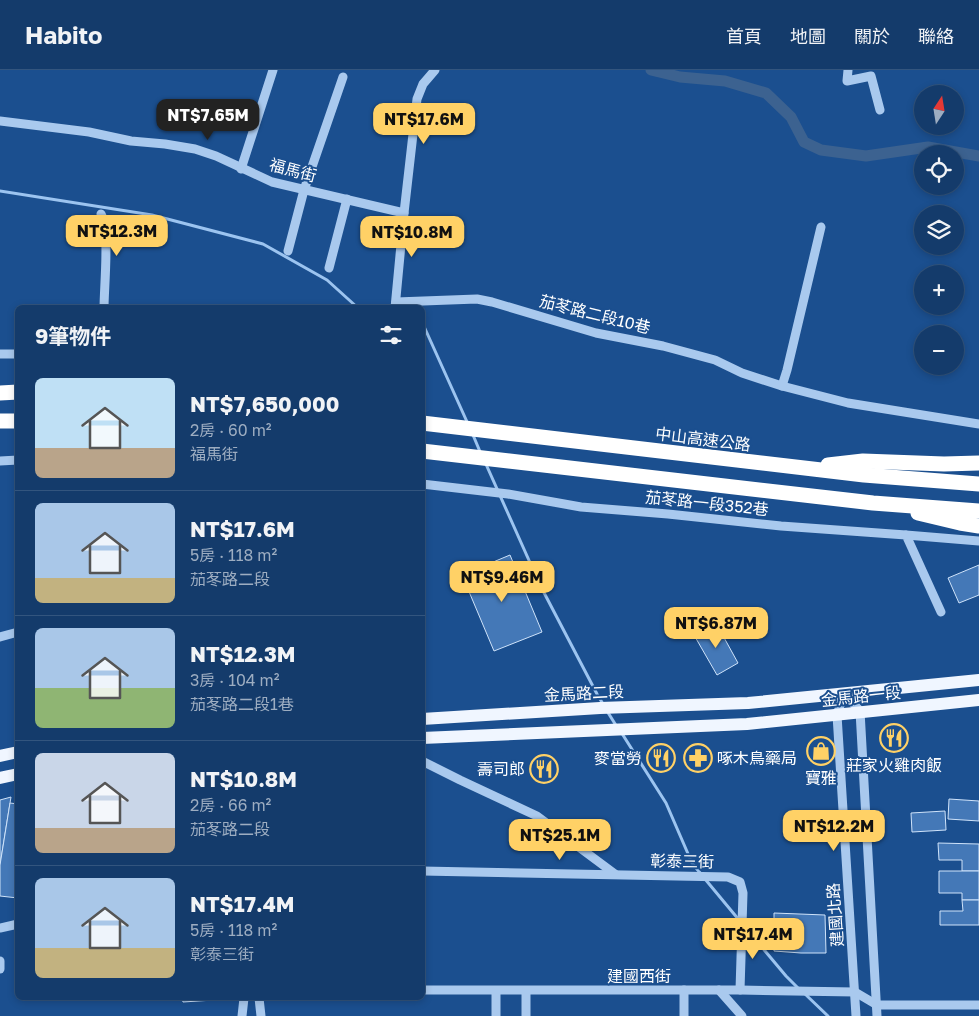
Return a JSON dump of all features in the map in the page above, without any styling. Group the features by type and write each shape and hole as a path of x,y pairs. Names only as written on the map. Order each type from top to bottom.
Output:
{"highway":[{"path":"0,393 15,392"},
{"path":"0,421 15,420"},
{"name":"中山高速公路","path":"425,423 864,475 979,484"},
{"path":"425,451 833,499 979,511"},
{"path":"804,468 863,461 979,464"},
{"path":"873,503 979,526"}],"main road":[{"name":"金馬路一段","path":"748,703 979,680"},
{"name":"金馬路一段","path":"425,738 747,724 979,700"},
{"name":"金馬路二段","path":"425,719 605,708 748,703"},
{"path":"0,756 15,753"},
{"path":"0,778 15,775"}],"street":[{"path":"241,169 273,70"},
{"path":"396,305 417,99 423,84 435,70"},
{"path":"848,70 847,81 871,76 880,110"},
{"path":"288,251 304,190 344,76"},
{"name":"福馬街","path":"0,121 89,132 131,141 195,149 216,156 272,182 404,213"},
{"path":"329,268 347,199"},
{"path":"101,214 104,218 106,241 104,305"},
{"path":"782,386 821,227"},
{"name":"茄苳路二段10巷","path":"396,305 477,299 492,302 596,333 663,346 715,360 742,374 848,403 979,424"},
{"path":"0,354 15,354"},
{"path":"0,461 15,460"},
{"name":"茄苳路一段352巷","path":"425,484 508,494 581,507 781,526 979,541"},
{"path":"906,535 941,612"},
{"path":"0,637 15,633"},
{"path":"844,693 860,712 877,1016"},
{"name":"建國北路","path":"844,693 838,715 856,1016"},
{"path":"425,762 536,816 615,874"},
{"name":"彰泰三街","path":"425,872 728,877 740,882 744,893 740,990"},
{"path":"0,928 15,925"},
{"path":"0,961 0,968"},
{"name":"建國西街","path":"425,990 855,992"},
{"path":"684,990 684,1016"},
{"path":"719,990 742,1016"},
{"path":"496,991 496,1016"},
{"path":"526,991 526,1016"},
{"path":"855,992 877,1005 979,1005"},
{"path":"242,1016 244,1000"},
{"path":"259,1000 261,1016"}],"building":[{"path":"510,555 542,632 494,651 462,575"},
{"path":"979,565 979,595 959,603 948,578"},
{"path":"716,623 738,663 717,675 694,635"},
{"path":"11,797 10,803 0,865 0,800"},
{"path":"949,799 979,801 979,821 948,819"},
{"path":"10,803 15,804 15,898 0,896 0,865"},
{"path":"945,811 946,830 912,832 911,813"},
{"path":"938,843 979,844 979,871 962,871 962,860 939,860"},
{"path":"939,871 979,871 979,900 962,900 962,893 939,893"},
{"path":"962,900 979,900 979,925 940,925 940,911 963,911"},
{"path":"774,913 825,915 826,953 774,951"},
{"path":"182,1000 214,1000 183,1002"}],"waterway":[{"path":"651,70 680,77 725,81 766,93 791,117 804,142 821,150 866,156 928,147 979,156"},
{"path":"0,191 152,215 263,244 327,280 355,305"},
{"path":"425,329 468,424"},
{"path":"473,435 481,454"},
{"path":"485,462 540,585 603,704"},
{"path":"607,711 617,727"},
{"path":"621,732 666,803 692,863 701,874"},
{"path":"705,879 739,920"},
{"path":"745,927 798,988"},
{"path":"805,994 828,1016"}],"place":[{"name":"莊家火雞肉飯","path":"894,738"},
{"name":"寶雅","path":"821,751"},
{"name":"麥當勞","path":"661,758"},
{"name":"啄木鳥藥局","path":"698,758"},
{"name":"壽司郎","path":"544,769"}]}
